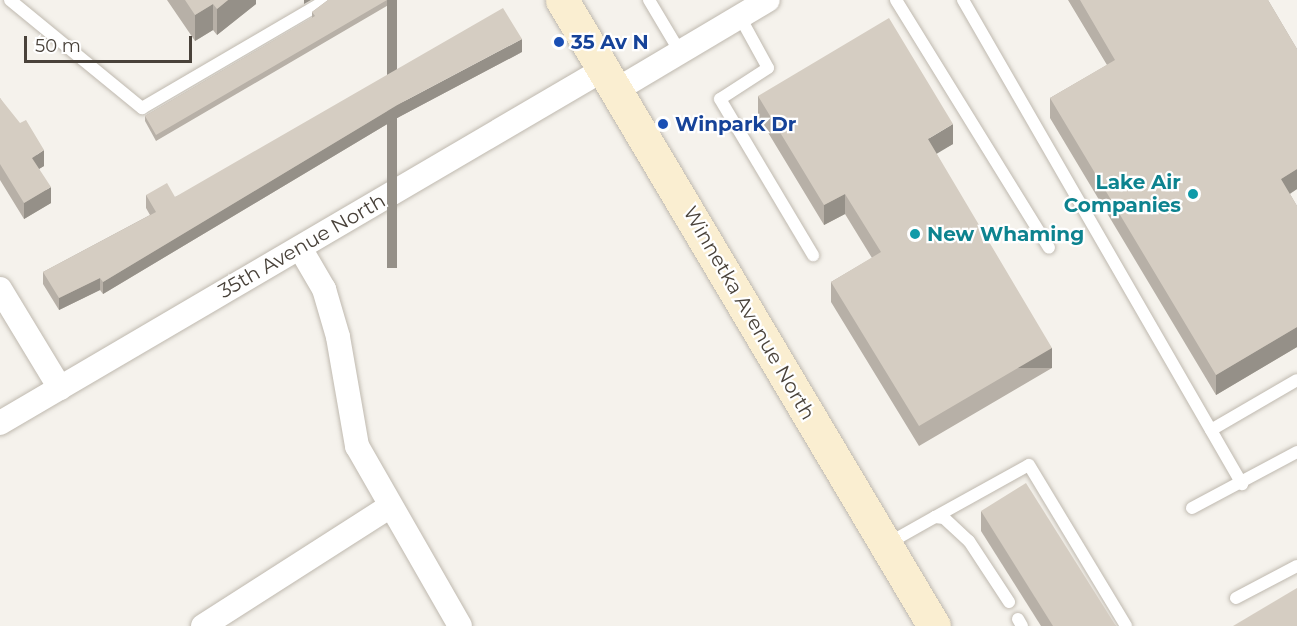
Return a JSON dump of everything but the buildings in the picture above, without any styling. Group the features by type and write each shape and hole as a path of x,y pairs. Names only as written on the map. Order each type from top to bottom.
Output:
{"main road":[{"name":"Winnetka Avenue North","path":"562,0 934,626"}],"street":[{"name":"35th Avenue North","path":"0,423 300,248 611,79 680,52 768,0"},
{"path":"300,248 324,289 338,337 357,446 389,507 460,626"},
{"path":"0,289 60,388"},
{"path":"203,626 389,507"}],"lane":[{"path":"10,0 142,108 327,0"},
{"path":"649,0 680,52"},
{"path":"896,0 1049,248"},
{"path":"963,0 1242,483"},
{"path":"740,17 768,68 720,99 813,255"},
{"path":"1211,430 1297,381"},
{"path":"1192,508 1297,452"},
{"path":"886,544 1029,465 1126,626"},
{"path":"935,517 954,524 1009,602"},
{"path":"1236,598 1297,566"}],"place":[{"name":"35 Av N","path":"559,42"},
{"name":"Winpark Dr","path":"663,124"},
{"name":"Lake Air Companies","path":"1193,194"},
{"name":"New Whaming","path":"915,234"}]}
